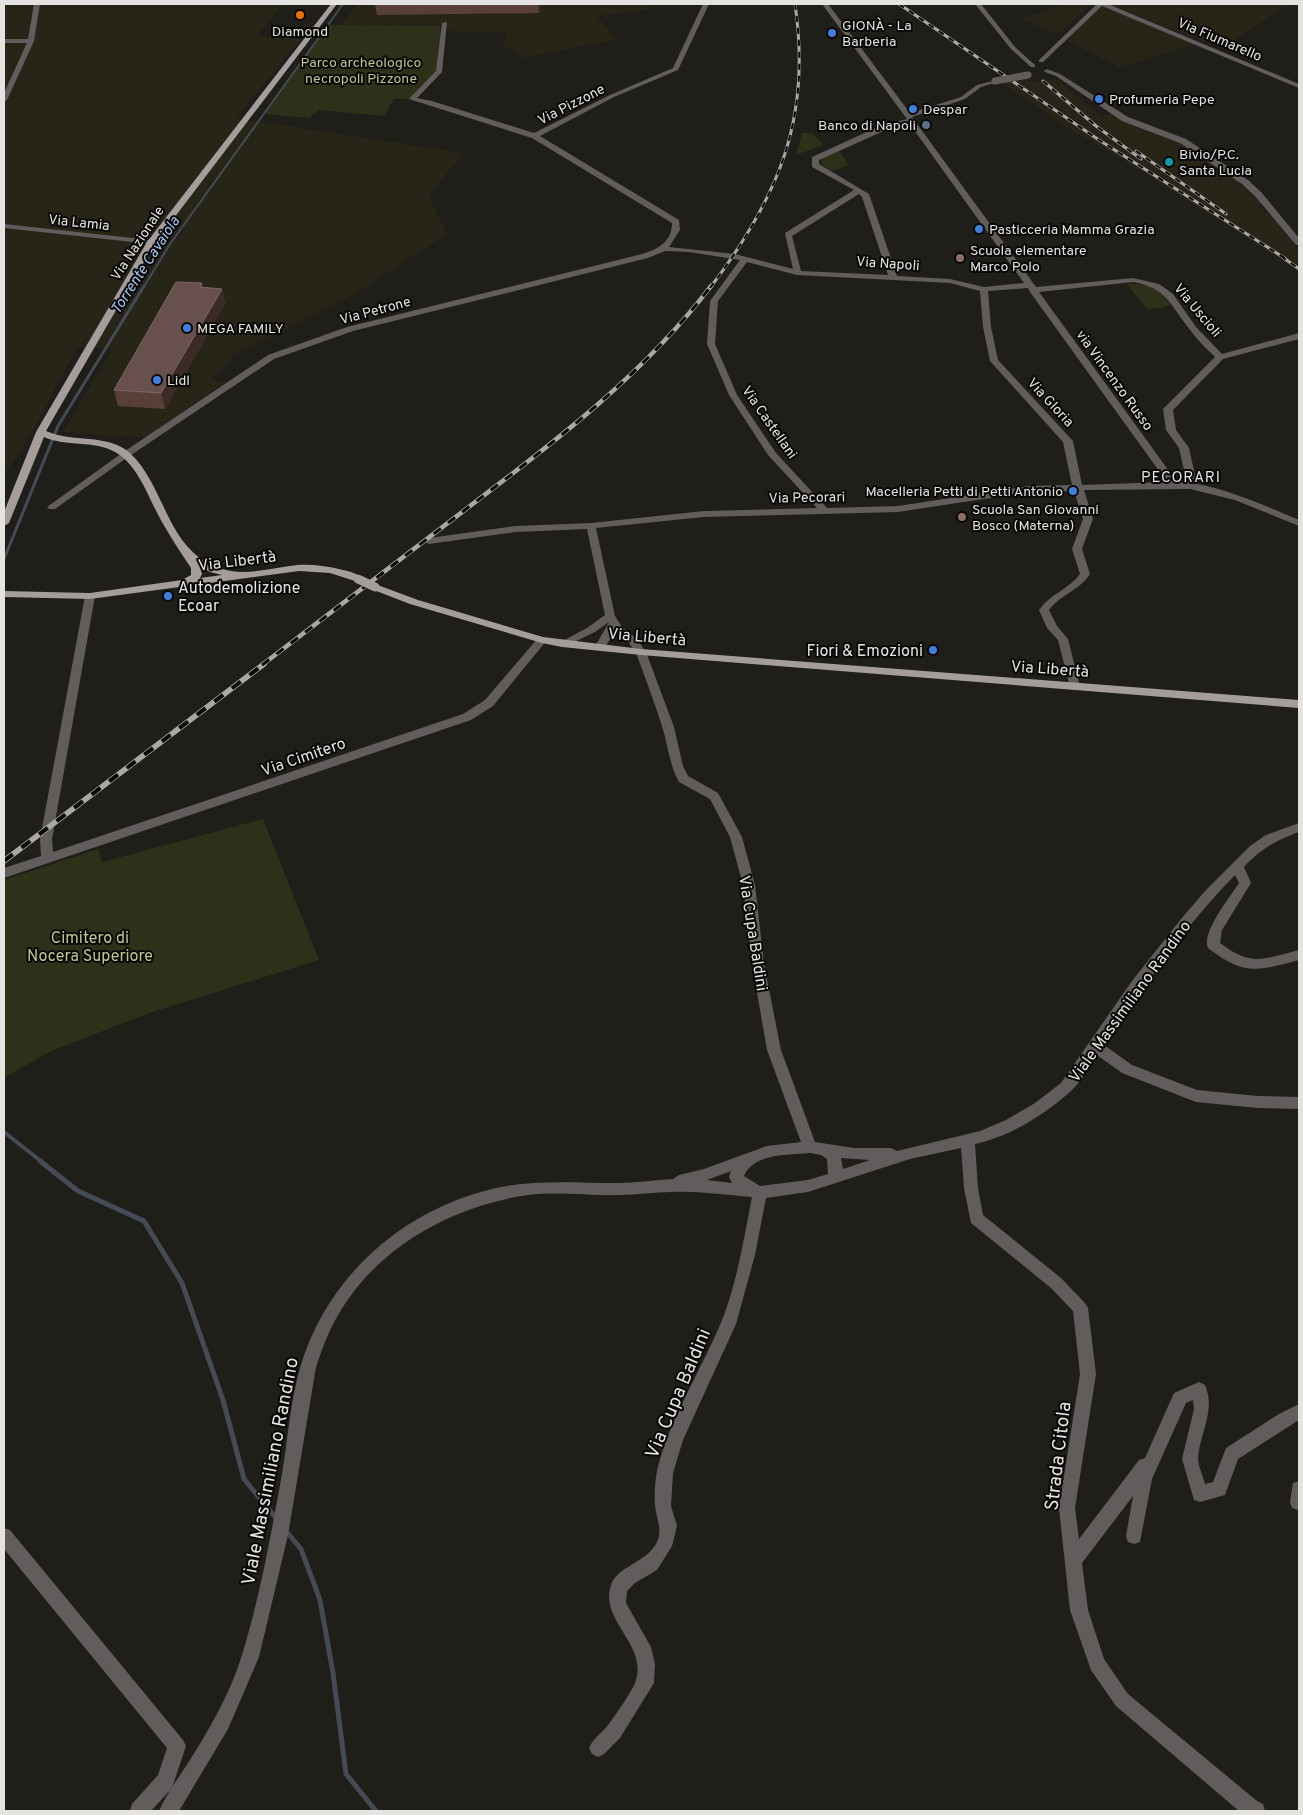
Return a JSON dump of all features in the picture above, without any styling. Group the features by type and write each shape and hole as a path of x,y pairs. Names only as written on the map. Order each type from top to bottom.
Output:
{"main road":[{"name":"Via Nazionale","path":"4,524 7,508 41,432 152,242 334,4"},
{"path":"41,432 49,436 100,444 123,453 133,463 198,572 196,577 186,583"},
{"path":"32,452 47,446 76,441"},
{"path":"186,554 214,570 241,576"},
{"name":"Via Libertà","path":"4,594 90,596 299,568 324,568 345,572 414,602 542,640 562,644 641,652 1299,704"}],"street":[{"path":"4,100 31,41 37,4"},
{"name":"Via Pizzone","path":"535,136 612,96 676,69 706,4"},
{"path":"825,4 910,118 1031,287"},
{"path":"978,4 1002,35 1034,68 1045,71 1054,65"},
{"path":"1054,65 1055,46 1102,4"},
{"name":"Via Fiumarello","path":"1102,4 1299,86"},
{"path":"445,23 439,72 412,99 430,102 535,136"},
{"path":"4,42 31,41"},
{"path":"893,277 866,196 815,165 813,162 815,159 885,127 963,98 979,86 1034,68 1054,65 1113,112 1183,141 1231,172 1258,194 1299,243"},
{"name":"Via Pizzone","path":"535,136 676,222 676,230 664,249"},
{"path":"796,273 796,262 788,235 859,190"},
{"name":"Via Lamia","path":"4,226 152,242"},
{"name":"Via Petrone","path":"52,507 123,453 271,357 350,330 645,256 664,249 689,250 746,259"},
{"name":"Via Napoli","path":"746,259 796,273 950,281 984,289 1031,287"},
{"name":"Via Castellani","path":"746,259 714,301 711,344 732,395 768,448 825,511"},
{"name":"Via Uscioli","path":"1031,287 1133,280 1158,285 1169,294 1192,328 1220,356"},
{"name":"via Vincenzo Russo","path":"1031,287 1174,485"},
{"name":"Via Gloria","path":"984,289 987,327 994,361 1068,441 1088,519 1077,549 1085,574 1082,580 1049,601 1044,610 1052,628 1063,639 1064,652 1072,669 1075,687"},
{"name":"Via Uscioli","path":"1192,485 1184,448 1171,430 1168,409 1220,356 1240,353 1299,336"},
{"name":"Via Pecorari","path":"429,541 516,529 592,526 704,514 898,509 1029,489 1174,485 1192,485 1299,523"},
{"path":"592,526 609,620 606,639 598,648"},
{"path":"47,858 46,839 90,596"},
{"path":"562,644 609,620"},
{"path":"609,620 633,641 641,652"},
{"name":"Via Cimitero","path":"4,873 467,717 489,703 542,640"},
{"name":"Via Cupa Baldini","path":"641,652 668,727 677,766 683,779 714,796 736,836 749,885 758,964 774,1050 818,1148"},
{"name":"Viale Massimiliano Randino","path":"910,1153 968,1140 1011,1124 1040,1107 1066,1087 1097,1047 1137,985 1166,946 1210,893 1237,866 1270,838 1299,827"},
{"path":"1237,866 1245,884 1216,929 1213,945 1230,959 1257,966 1299,956"},
{"path":"1097,1047 1127,1070 1196,1096 1258,1102 1299,1103"},
{"name":"Strada Citola","path":"968,1140 971,1188 976,1218 1056,1283 1080,1308 1088,1374 1067,1508 1079,1610 1096,1664 1122,1700 1256,1811"},
{"path":"659,1186 705,1175 768,1153 818,1148 854,1154 910,1153"},
{"path":"818,1148 834,1156 837,1167 834,1178"},
{"path":"659,1186 697,1186 757,1192 808,1186 910,1153"},
{"path":"750,1158 738,1168 736,1177 742,1184 757,1192"},
{"name":"Viale Massimiliano Randino","path":"168,1811 212,1743 247,1666 274,1568 308,1368 333,1307 350,1284 397,1239 428,1220 480,1199 528,1189 622,1189 659,1186"},
{"name":"Via Cupa Baldini","path":"598,1748 614,1732 645,1683 646,1664 642,1647 618,1605 617,1595 619,1586 629,1577 652,1564 664,1546 669,1526 663,1506 665,1473 676,1439 728,1324 748,1255 757,1192"},
{"path":"1134,1536 1144,1479 1180,1398 1199,1390 1202,1408 1190,1459 1200,1494 1219,1489 1232,1454 1285,1419 1299,1412"},
{"path":"1073,1562 1160,1446"},
{"path":"4,1536 177,1746 165,1781 139,1811"}],"shaded area":[{"path":"4,4 283,4 257,36 301,39 236,118 463,153 429,196 447,234 350,297 232,356 228,364 211,379 224,383 144,438 63,432 112,349 77,347 33,430 4,476"},
{"path":"357,4 648,4 649,10 597,16 617,39 524,58 502,45 508,32 456,33 440,26 341,25"},
{"path":"1063,4 1092,4 1058,34 1018,18 1043,12"},
{"path":"1110,4 1290,4 1224,47 1195,39"},
{"path":"1104,5 1195,44 1120,68 1066,40"},
{"name":"Bivio/P.C. Santa Lucia","path":"1025,78 1031,82 1058,80 1101,116 1112,114 1178,140 1259,194 1263,205 1259,206 1265,213 1269,213 1299,250 1299,271 1118,157 1069,129 1002,83"}],"green space":[{"name":"Parco archeologico necropoli Pizzone","path":"327,25 440,26 439,72 412,99 394,99 384,116 319,110 309,118 264,114"},
{"path":"802,133 812,133 823,145 796,155"},
{"path":"839,151 849,165 832,171 821,164 822,158"},
{"path":"1127,284 1151,287 1172,304 1162,308 1147,309"},
{"name":"Cimitero di Nocera Superiore","path":"263,819 319,960 149,1013 49,1052 4,1078 4,880 98,849 102,862"}],"building":[{"path":"176,282 202,283 200,287 222,289 161,393 114,390"}],"waterway":[{"name":"Torrente Cavaiola","path":"143,288 170,244 343,4"},
{"name":"Torrente Cavaiola","path":"4,559 58,426 144,286"},
{"path":"4,1132 42,1162"},
{"path":"40,1161 78,1191 144,1221 182,1283 223,1400 244,1479 276,1518"},
{"path":"285,1530 301,1549 320,1600 333,1673 346,1774 376,1811"}],"railway":[{"path":"710,288 734,255 754,222 771,189 784,155 794,121 798,84 799,46 795,4"},
{"path":"899,4 1099,140 1286,259"},
{"path":"1043,81 1096,126 1141,159"},
{"path":"1136,151 1226,214"},
{"path":"1281,256 1299,269"},
{"path":"262,665 567,431 658,348 711,286"},
{"path":"4,861 264,664"}],"place":[{"name":"Diamond","path":"300,15"},
{"name":"GIONÀ - La Barberia","path":"832,33"},
{"name":"Profumeria Pepe","path":"1099,99"},
{"name":"Despar","path":"913,109"},
{"name":"Banco di Napoli","path":"926,125"},
{"name":"Bivio/P.C. Santa Lucia","path":"1169,162"},
{"name":"Pasticceria Mamma Grazia","path":"979,229"},
{"name":"Scuola elementare Marco Polo","path":"960,258"},
{"name":"MEGA FAMILY","path":"187,328"},
{"name":"Lidl","path":"157,380"},
{"name":"Macelleria Petti di Petti Antonio","path":"1073,491"},
{"name":"Scuola San Giovanni Bosco (Materna)","path":"962,517"},
{"name":"Autodemolizione Ecoar","path":"168,596"},
{"name":"Fiori & Emozioni","path":"933,650"}],"district":[{"name":"PECORARI","path":"1181,477"}]}
